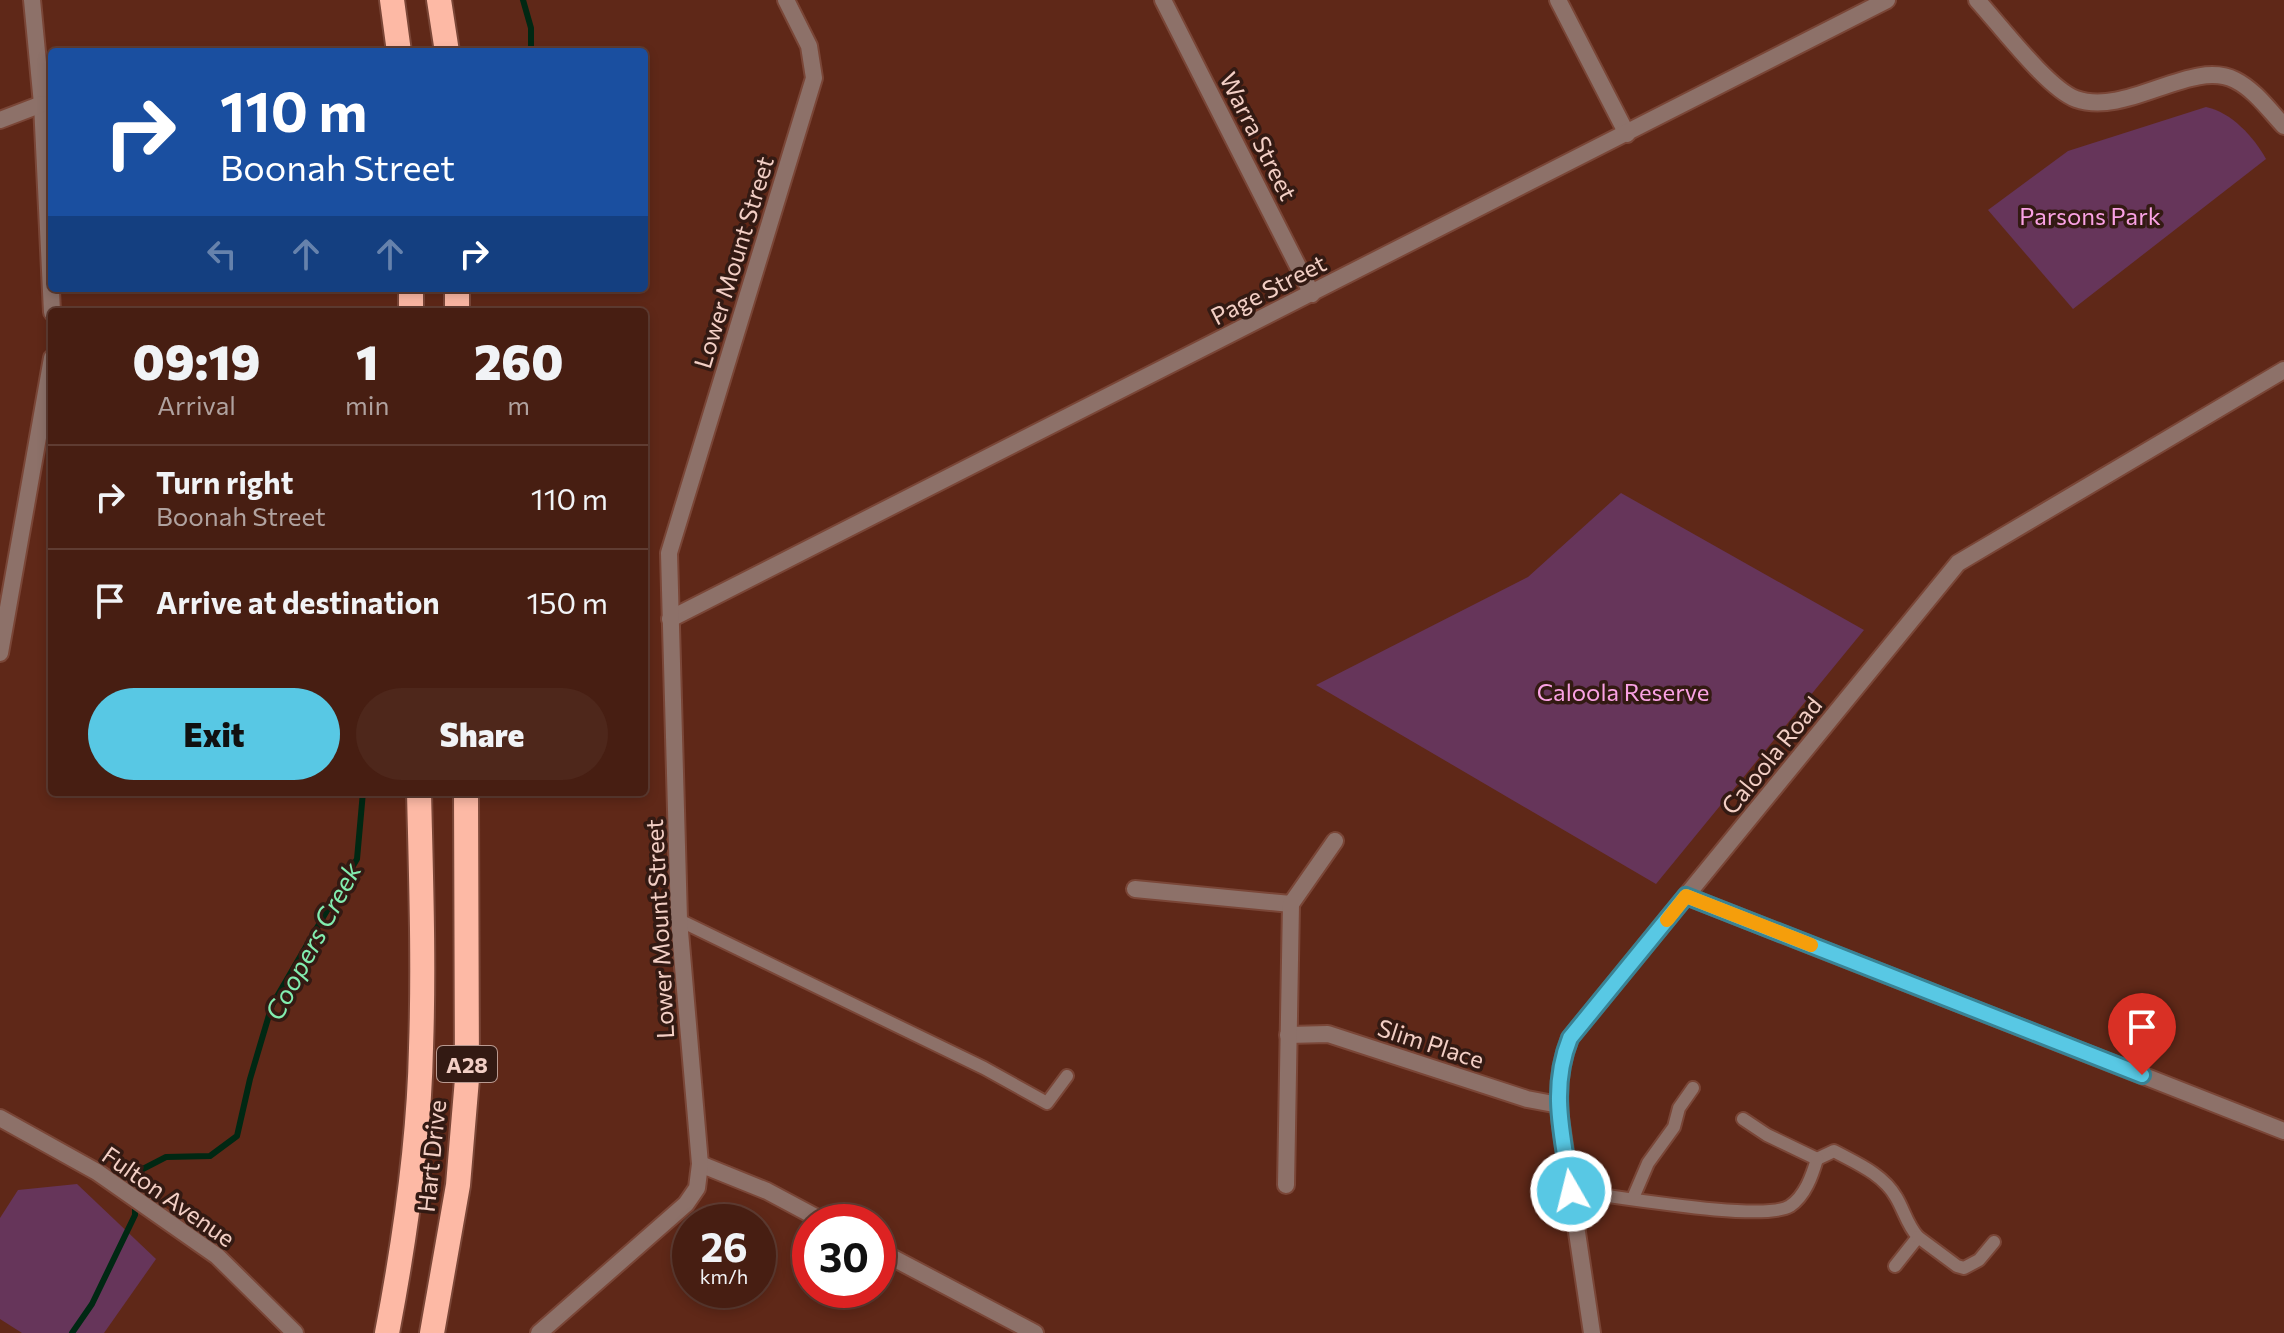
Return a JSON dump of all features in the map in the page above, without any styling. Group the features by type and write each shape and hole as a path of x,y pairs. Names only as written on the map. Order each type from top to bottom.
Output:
{"highway":[{"path":"392,0 398,48"},
{"path":"439,0 446,48"},
{"name":"Hart Drive","path":"387,1333 398,1277 416,1141 422,955 419,796"},
{"name":"Hart Drive","path":"432,1333 458,1185 467,1079 466,796"}],"street":[{"path":"32,0 42,104 48,229"},
{"name":"Lower Mount Street","path":"539,1333 686,1204 697,1188 700,1164 679,920 669,553 814,78 809,46 786,0"},
{"name":"Warra Street","path":"1163,0 1312,294"},
{"path":"1558,0 1627,134"},
{"name":"Page Street","path":"670,619 1887,0"},
{"path":"1977,0 2047,78 2073,98 2092,103 2114,102 2200,76 2216,75 2233,79 2250,90 2284,126"},
{"path":"0,120 42,104"},
{"name":"Caloola Road","path":"1592,1333 1559,1105 1558,1082 1570,1038 1958,563 2284,370"},
{"path":"0,653 48,381"},
{"path":"1286,1185 1291,904 1335,841"},
{"path":"1135,889 1291,904"},
{"path":"1686,896 2284,1131"},
{"name":"Slim Place","path":"1288,1035 1328,1034 1527,1099 1559,1105"},
{"name":"Fulton Avenue","path":"0,1118 97,1172 217,1256 295,1333"},
{"path":"700,1164 792,1204"},
{"path":"896,1260 1035,1333"}],"lane":[{"path":"679,920 984,1068 1047,1103 1067,1076"},
{"path":"1633,1198 1648,1163 1674,1127 1679,1108 1693,1088"},
{"path":"1743,1119 1767,1135 1817,1159"},
{"path":"1571,1191 1742,1212 1787,1208 1801,1197 1817,1159 1834,1151 1870,1170 1895,1194 1918,1237 1957,1266 1964,1268 1979,1260 1994,1242"},
{"path":"1895,1266 1918,1237"}],"green space":[{"name":"Parsons Park","path":"2206,107 2224,114 2241,127 2266,159 2073,309 1988,210 2068,151"},
{"name":"Caloola Reserve","path":"1621,493 1864,630 1656,884 1316,685 1528,577"},
{"path":"77,1184 156,1259 104,1333 22,1333 0,1319 0,1218 18,1190"}],"waterway":[{"name":"Coopers Creek","path":"523,0 531,28 531,48"},
{"name":"Coopers Creek","path":"72,1333 92,1304 135,1215 135,1184 139,1171 166,1157 210,1156 237,1136 272,1005 357,859 363,796"}],"slow traffic":[{"path":"1667,920 1686,896 1811,945"}],"route":[{"path":"1571,1191 1558,1082 1570,1038 1686,896 2142,1075"}]}
